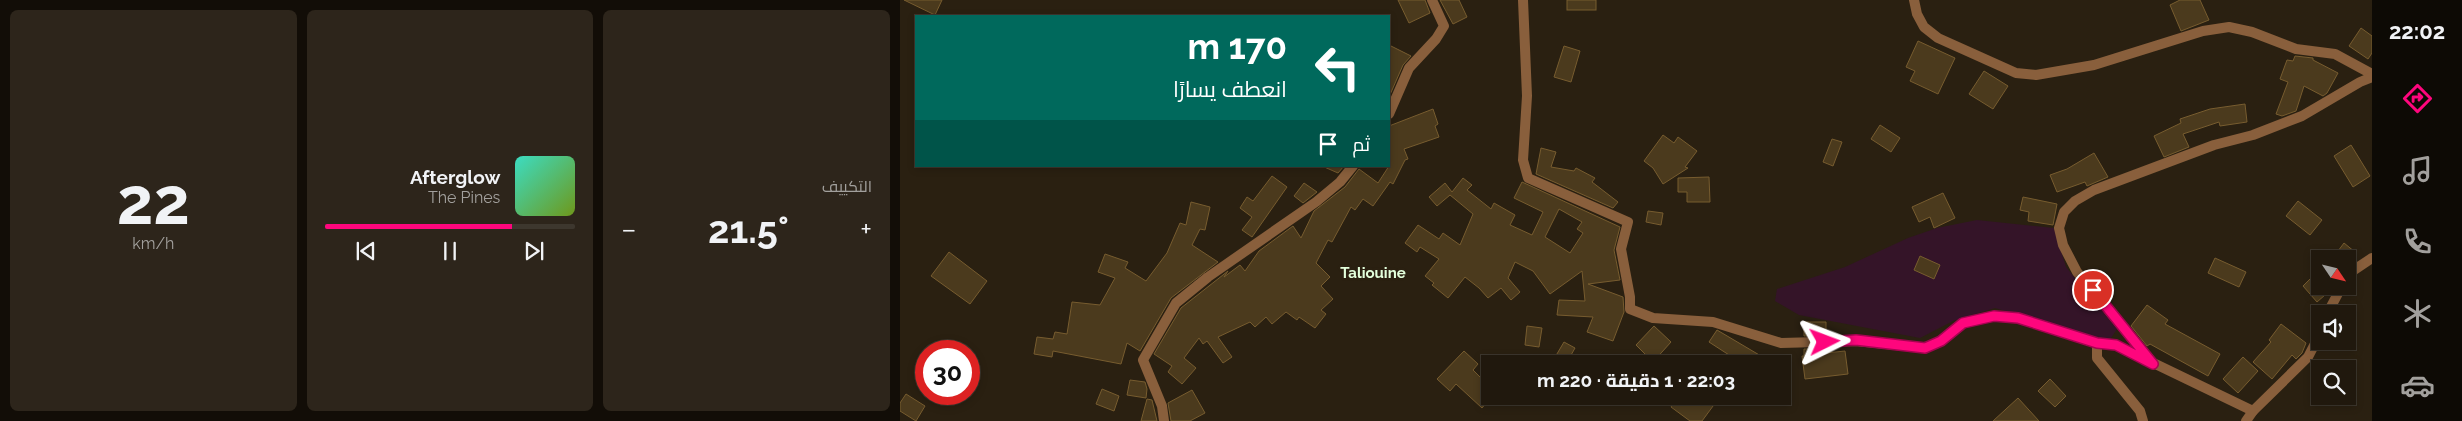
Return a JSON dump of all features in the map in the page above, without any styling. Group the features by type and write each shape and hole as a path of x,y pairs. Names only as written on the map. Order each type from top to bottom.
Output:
{"street":[{"path":"1390,112 1409,68 1436,39 1444,26 1432,0"},
{"path":"1523,0 1527,96 1523,160 1528,178 1628,222 1621,249 1630,297 1630,309 1653,318 1713,322 1781,343 1856,340 1925,348 1941,341 1963,323 1994,316 2018,318 2097,343 2116,345 2253,411"},
{"path":"1914,0 1917,14 1924,26 1938,38 2016,73 2036,75 2094,65 2203,31 2229,27 2252,32 2296,48 2335,54 2372,76"},
{"path":"2153,364 2077,272 2064,245 2059,228 2064,212 2075,202 2094,190 2214,145 2253,135 2302,116 2372,76"},
{"path":"1164,421 1162,406 1143,360 1176,303 1208,277 1316,202 1352,167"},
{"path":"2356,269 2372,258"},
{"path":"2097,343 2097,358 2140,411 2143,421"},
{"path":"2246,421 2253,411 2308,357 2312,350"}],"shaded area":[{"path":"1977,220 2054,228 2066,267 2117,329 2111,338 2099,338 1995,308 1953,321 1920,338 1799,315 1775,301 1777,289 1845,267 1908,238 1937,228"}],"building":[{"path":"904,0 942,0 935,15"},
{"path":"1398,0 1425,0 1430,13 1409,23"},
{"path":"1440,0 1459,0 1467,17 1453,24"},
{"path":"1567,0 1596,0 1596,10 1567,10"},
{"path":"2180,0 2200,0 2209,20 2181,31 2170,5"},
{"path":"2361,28 2372,36 2372,53 2368,59 2349,46"},
{"path":"1918,41 1955,58 1938,94 1910,81 1915,71 1906,67"},
{"path":"1390,46 1411,56 1403,65 1390,95"},
{"path":"1564,46 1580,51 1571,82 1554,77"},
{"path":"2295,56 2313,58 2313,60 2338,73 2327,93 2323,96 2304,86 2296,111 2282,116 2276,114 2288,82 2280,79 2287,60 2293,61"},
{"path":"1984,71 2008,86 1993,109 1969,94"},
{"path":"2245,104 2247,122 2220,126 2219,122 2183,134 2189,147 2164,157 2154,136 2181,123 2180,119 2210,109"},
{"path":"1433,109 1438,124 1435,126 1439,137 1404,149 1408,159 1405,160 1393,184 1390,182 1373,206 1363,199 1355,210 1351,207 1332,242 1328,240 1316,263 1330,277 1321,286 1333,299 1321,310 1326,314 1315,328 1299,317 1297,320 1286,312 1272,324 1266,317 1255,327 1250,322 1218,337 1232,357 1223,363 1207,341 1203,344 1199,338 1184,358 1196,368 1182,384 1168,372 1172,366 1154,354 1181,308 1228,271 1224,277 1240,265 1245,271 1259,251 1293,226 1301,238 1314,211 1345,187 1359,169 1378,183 1390,167 1390,126"},
{"path":"1880,125 1900,138 1891,152 1871,139"},
{"path":"1663,135 1674,143 1678,137 1697,151 1685,167 1688,168 1663,184 1653,168 1644,161"},
{"path":"1832,139 1842,142 1833,166 1823,162"},
{"path":"2351,145 2370,176 2353,187 2334,156"},
{"path":"1541,148 1556,152 1551,167 1574,171 1576,168 1595,178 1592,182 1618,202 1613,208 1536,174"},
{"path":"2094,153 2108,177 2087,186 2085,182 2057,192 2050,175 2067,169"},
{"path":"1324,167 1343,167 1338,173"},
{"path":"1272,176 1287,187 1252,237 1242,230 1252,217 1240,208 1247,197 1253,201"},
{"path":"1709,177 1710,202 1687,202 1687,192 1678,192 1678,178"},
{"path":"1463,178 1472,185 1467,190 1491,209 1494,203 1515,215 1510,225 1532,235 1543,212 1514,198 1522,182 1620,227 1614,250 1620,280 1588,284 1623,297 1624,312 1613,341 1587,332 1593,317 1557,315 1559,300 1585,301 1582,271 1550,294 1533,271 1515,262 1508,278 1520,292 1511,300 1501,288 1488,298 1465,277 1448,298 1432,285 1434,283 1425,276 1439,259 1420,247 1417,252 1405,243 1418,225 1439,239 1443,233 1460,245 1473,214 1450,195 1437,206 1429,197 1445,183 1452,192","holes":["1559,209 1582,222 1577,229 1583,233 1570,253 1545,237"]},
{"path":"1304,183 1317,192 1303,203 1294,196"},
{"path":"1943,193 1955,218 1934,228 1930,217 1919,222 1912,207"},
{"path":"2023,197 2057,204 2053,225 2028,221 2029,212 2020,210"},
{"path":"2298,201 2322,220 2310,235 2286,216"},
{"path":"1191,202 1210,207 1205,230 1200,229 1192,245 1218,262 1171,298 1140,351 1127,343 1121,364 1053,351 1052,357 1034,354 1037,337 1053,339 1055,332 1067,334 1072,302 1100,305 1115,278 1098,272 1105,254 1128,262 1125,268 1146,281 1167,253 1180,223 1186,225"},
{"path":"1648,211 1663,213 1661,225 1646,222"},
{"path":"2344,243 2353,250 2339,250"},
{"path":"949,252 987,281 970,304 931,276"},
{"path":"1920,256 1940,265 1934,279 1914,270"},
{"path":"2215,258 2246,272 2239,287 2208,273"},
{"path":"2310,279 2311,295 2325,295 2317,302 2303,286"},
{"path":"2147,305 2168,320 2165,324 2220,354 2208,376 2150,344 2147,346 2131,326"},
{"path":"1804,322 1826,322 1826,335 1804,336"},
{"path":"2281,324 2306,343 2302,353 2296,359 2292,355 2272,379 2253,362 2271,342 2269,340"},
{"path":"1527,326 1542,328 1539,347 1525,345"},
{"path":"1654,326 1671,342 1659,355 1646,355 1636,345"},
{"path":"1717,330 1759,355 1729,355 1709,342"},
{"path":"1564,342 1575,348 1571,355 1556,355"},
{"path":"1804,349 1826,349 1826,353 1845,351 1848,374 1805,379 1802,356 1804,356"},
{"path":"1464,351 1478,364 1473,370 1481,378 1481,405 1484,405 1482,408 1456,384 1450,391 1437,379"},
{"path":"2243,357 2258,371 2238,393 2223,379"},
{"path":"2050,379 2066,396 2055,407 2038,391"},
{"path":"1130,380 1145,382 1147,389 1146,398 1127,395"},
{"path":"1102,389 1119,396 1114,411 1096,404"},
{"path":"1192,390 1205,413 1190,421 1171,421 1168,403"},
{"path":"906,394 915,400 915,405 925,406 916,421 900,411 900,403"},
{"path":"2018,398 2039,421 1993,421"},
{"path":"1147,399 1152,400 1157,421 1141,421"},
{"path":"1672,405 1714,405 1702,421 1690,421 1671,407"}],"district":[{"name":"Taliouine","path":"1373,273"}],"route":[{"path":"1825,342 1856,340 1925,348 1941,341 1963,323 1994,316 2018,318 2097,343 2116,345 2153,364 2093,290"}]}
